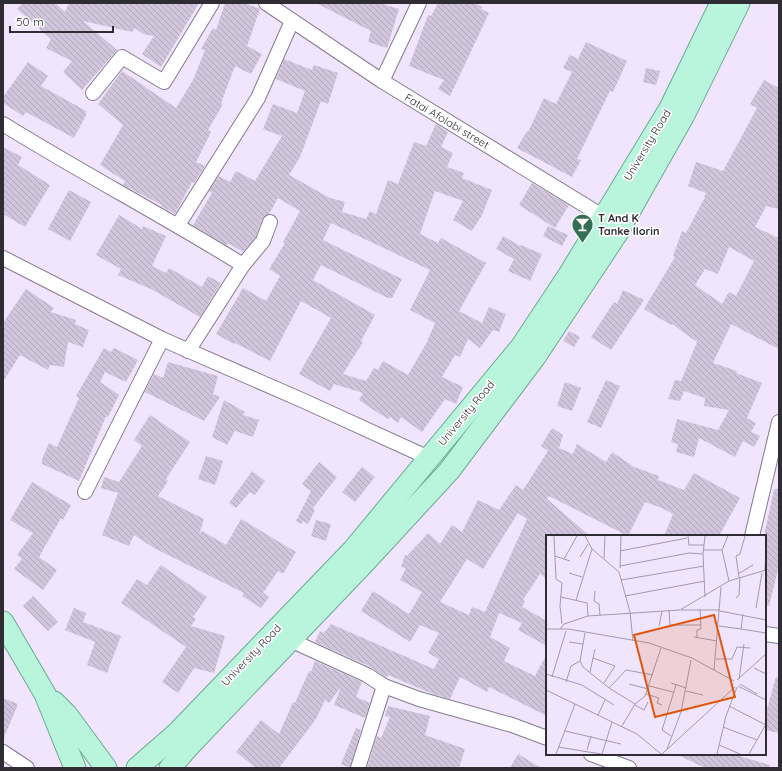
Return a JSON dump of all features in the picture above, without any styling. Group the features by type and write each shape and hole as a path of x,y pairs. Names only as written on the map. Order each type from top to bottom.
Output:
{"main road":[{"name":"University Road","path":"137,768 176,734 353,550 521,347 604,217 670,108 721,3"},
{"name":"University Road","path":"170,768 189,746 449,471 535,357 616,235 684,115 739,3"},
{"path":"3,622 45,694 75,768"},
{"path":"45,694 67,715 106,768"}],"street":[{"path":"92,93 122,57 164,82 212,3"},
{"name":"Fatai Afolabi street","path":"266,3 382,81 604,217"},
{"path":"382,81 419,3"},
{"path":"178,225 258,98 292,21"},
{"path":"3,124 62,161 178,225 243,265"},
{"path":"188,351 243,265 263,241 270,222"},
{"path":"3,258 162,339 429,458"},
{"path":"85,492 162,339"},
{"path":"752,535 779,422"},
{"path":"766,634 779,636"},
{"path":"290,640 368,675 384,686 419,699 546,737"},
{"path":"358,768 384,686"},
{"path":"3,752 27,768"},
{"path":"594,755 629,768"}],"building":[{"path":"23,3 55,3 65,12 69,3 199,3 161,67 142,54 154,36 143,34 135,28 132,32 83,21 117,50 82,90 63,72 72,61 46,48 51,39 17,9"},
{"path":"225,3 244,3 260,9 247,46 262,54 251,74 235,66 221,103 223,104 208,130 211,132 196,162 205,166 194,183 192,182 175,214 161,206 162,205 123,185 125,181 100,165 123,125 98,104 122,71 176,108 193,80 205,50 201,49 213,28 216,30"},
{"path":"316,3 379,3 399,9 387,48 368,42 371,31"},
{"path":"438,3 475,3 482,7 481,9 489,13 450,96 438,89 444,80 409,66 428,15 431,16"},
{"path":"586,42 627,61 613,92 610,91 577,159 581,160 572,177 517,148 527,131 528,132 544,98 556,104 572,72 563,68 570,55 578,59"},
{"path":"284,59 312,70 314,65 338,73 328,104 321,101 300,157 289,175 330,198 345,202 342,212 366,219 370,211 376,214 388,180 398,184 414,142 426,146 436,124 448,132 441,147 453,153 447,167 464,173 462,178 492,190 482,215 472,231 453,220 463,201 435,191 420,234 438,243 441,238 486,263 459,311 482,323 489,307 506,314 499,332 493,330 480,348 468,339 460,357 455,355 442,377 463,387 456,404 445,399 422,432 401,417 398,423 390,417 388,419 375,411 359,400 363,393 334,384 330,391 299,374 331,318 301,301 270,361 216,334 243,288 266,301 280,276 269,269 285,243 283,242 300,211 278,198 269,214 262,219 256,237 243,252 228,243 226,245 193,225 212,193 209,191 219,176 230,182 236,171 255,181 282,136 263,129 273,104 297,113 305,91 276,79","holes":["331,223 430,270 410,310 435,323 427,342 408,375 383,361 378,370 374,368 366,381 343,374 363,342 361,341 375,315 313,280 321,265 388,298 392,298 402,279 323,240"]},
{"path":"28,62 48,76 41,86 86,111 86,115 74,138 26,112 23,116 3,103 3,97"},
{"path":"646,68 660,71 656,85 643,82"},
{"path":"764,80 779,88 779,209 766,206 755,227 779,238 779,349 731,324 713,363 737,371 736,373 762,383 747,418 756,423 751,432 760,436 754,447 743,441 735,457 699,438 694,457 676,452 678,444 671,442 677,419 718,430 729,410 704,406 705,398 684,391 680,401 668,399 675,380 681,381 697,342 672,324 671,325 644,309 675,257 673,256 682,231 686,233 705,197 706,193 688,186 696,162 723,171 757,108 750,104","holes":["729,247 754,261 736,296 729,292 722,304 695,285 705,269 718,274"]},
{"path":"3,147 22,157 18,165 50,185 25,227 3,214"},
{"path":"532,183 569,205 555,228 519,205"},
{"path":"69,190 91,202 70,241 48,229"},
{"path":"119,215 142,229 143,226 166,236 152,266 166,273 169,268 202,287 208,276 221,283 200,317 151,289 118,275 121,269 96,255"},
{"path":"548,226 568,235 562,246 543,236"},
{"path":"503,236 520,246 521,245 542,254 530,281 508,271 514,259 496,249"},
{"path":"26,289 54,308 51,312 76,320 75,324 89,330 83,347 68,342 64,367 50,365 48,370 20,355 3,382 3,323"},
{"path":"623,290 644,300 611,350 591,337 614,302 617,304"},
{"path":"569,331 580,337 574,347 563,341"},
{"path":"104,348 111,352 114,348 138,360 126,382 105,372 100,382 119,395 108,417 106,416 79,481 42,464 42,459 49,443 57,447 79,398 76,396"},
{"path":"168,362 218,376 213,394 220,397 204,421 145,392 154,374 163,378"},
{"path":"606,380 620,386 601,428 587,422"},
{"path":"565,382 581,388 572,411 557,406"},
{"path":"224,400 245,412 243,415 259,420 253,437 235,431 227,445 212,437"},
{"path":"150,415 190,442 166,479 168,481 158,496 204,519 199,535 202,531 226,545 241,519 296,552 283,574 278,571 263,593 269,597 261,608 242,596 244,593 154,548 134,535 129,546 102,535 118,493 101,488 104,477 119,482 142,446 134,440"},
{"path":"552,428 563,435 559,448 573,454 577,444 606,462 612,452 634,467 659,476 658,480 684,490 694,473 740,498 720,535 664,535 673,514 645,502 628,535 626,535 549,496 547,499 589,535 546,535 546,578 540,574 523,600 525,601 522,607 546,620 546,645 518,630 522,623 499,613 490,637 510,648 504,661 535,676 546,656 546,716 489,687 487,692 460,677 450,699 433,694 388,675 385,677 371,667 315,642 320,631 324,633 331,624 434,669 439,659 428,653 439,633 420,625 410,642 361,611 373,591 409,614 422,592 400,580 406,568 401,567 405,555 407,556 428,533 440,544 452,525 462,532 478,500 499,510 516,485 523,490 548,451 541,446","holes":["518,513 527,519 485,612 472,607 469,615 440,602 467,559 483,569"]},
{"path":"206,456 223,461 215,485 198,479"},
{"path":"319,462 337,477 313,508 315,510 308,524 303,521 301,524 296,521 311,491 302,484"},
{"path":"362,467 375,477 355,502 342,492"},
{"path":"252,471 265,481 255,495 250,492 236,508 229,503"},
{"path":"32,482 71,505 63,520 61,518 39,557 57,570 43,590 14,569 22,559 17,555 33,533 10,520"},
{"path":"774,489 779,489 779,566 769,606 766,605 765,531"},
{"path":"316,520 331,524 326,541 311,536"},
{"path":"161,565 207,597 193,617 196,619 191,626 225,636 214,673 194,668 178,693 162,682 186,647 121,603 137,579 147,585"},
{"path":"33,596 58,622 48,631 23,606"},
{"path":"74,608 86,613 83,622 121,636 107,673 87,665 95,642 65,630"},
{"path":"315,661 362,682 356,697 370,703 365,718 334,705 341,687 329,703 325,700 316,719 279,768 256,768 236,752 261,720 279,734 293,702 295,703"},
{"path":"776,677 779,678 779,733 766,730 766,712"},
{"path":"3,698 18,704 3,740"},
{"path":"388,706 430,716 425,735 465,749 459,768 367,768 377,736 381,738 390,717 385,716"},
{"path":"356,728 361,730 350,768 341,764"},
{"path":"518,754 541,768 510,768"},
{"path":"678,755 743,755 742,757 770,765 770,768 705,768"}],"place":[{"name":"T And K Tanke Ilorin","path":"583,244"}]}
